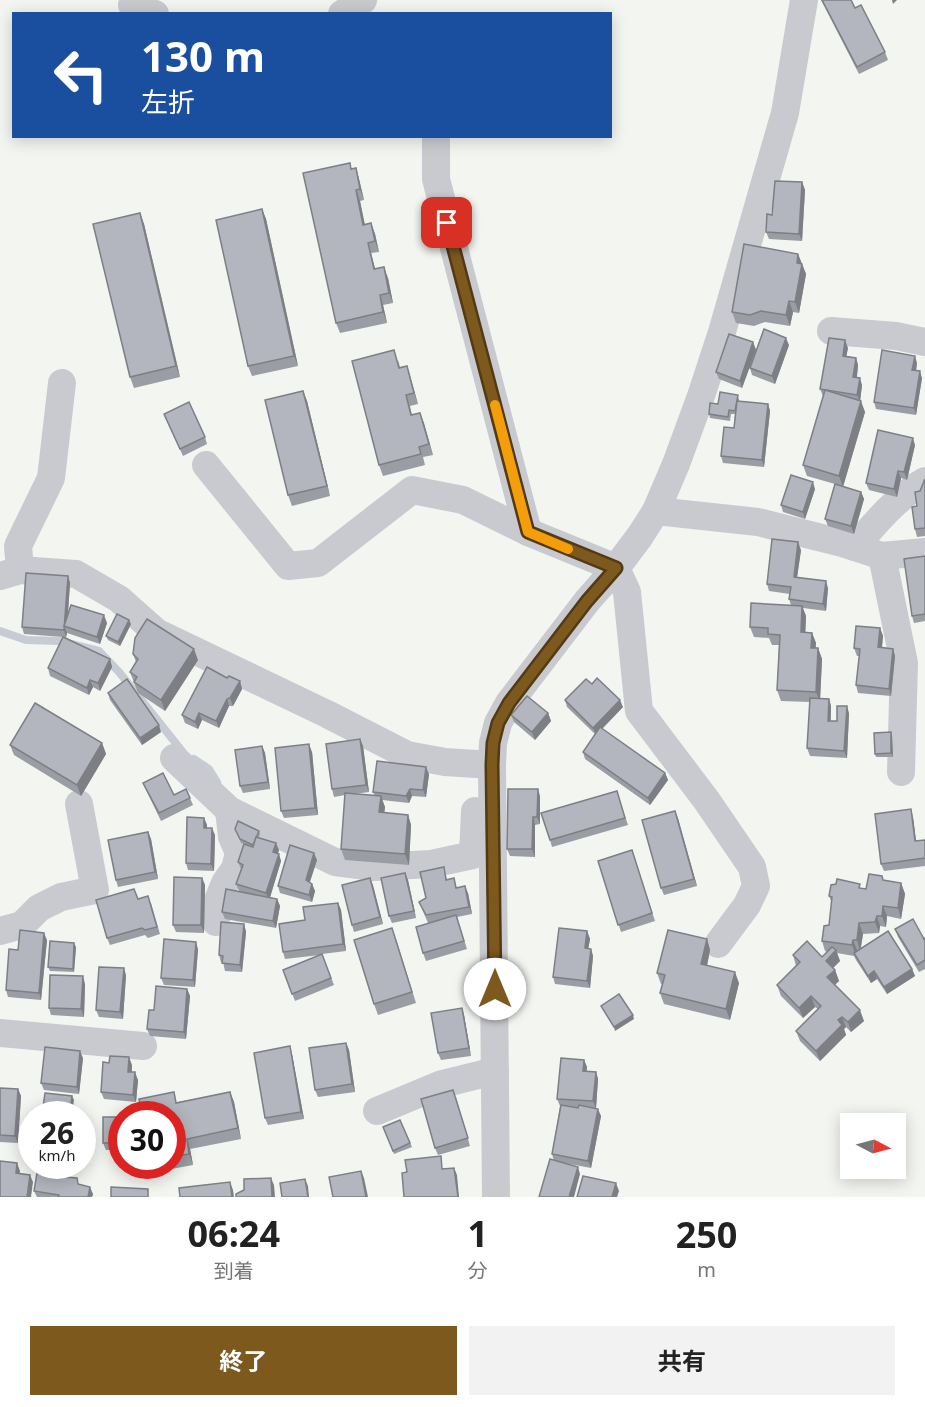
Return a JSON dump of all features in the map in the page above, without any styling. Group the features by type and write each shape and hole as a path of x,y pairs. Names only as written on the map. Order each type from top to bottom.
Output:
{"street":[{"path":"345,12 363,0"},
{"path":"174,758 229,810 335,862 374,867 431,864 473,855 484,764 498,723 509,703 587,601 616,568 656,511 698,405 722,332 785,113 804,0"},
{"path":"436,138 436,179 528,532"},
{"path":"831,331 896,336 925,342"},
{"path":"62,382 51,478 18,546 10,573 76,574 119,599 156,632 407,755 445,762 484,764"},
{"path":"206,465 288,566 318,563 412,490 463,500 528,532 616,568 627,592 639,711 707,801 752,867 756,886 747,905 718,944"},
{"path":"855,547 871,527 915,487 925,482"},
{"path":"656,511 758,522 882,556 925,552"},
{"path":"882,556 904,663 901,772"},
{"path":"484,764 495,1071 496,1197"},
{"path":"0,931 22,925 39,908 61,897 95,890 79,804"},
{"path":"216,922 218,900 225,883 235,869 239,853 232,837 229,810"},
{"path":"0,1033 142,1046"},
{"path":"377,1111 442,1084 495,1071"}],"building":[{"path":"822,0 851,0 855,8 861,5 885,52 857,67"},
{"path":"350,163 351,169 356,168 360,189 356,190 363,225 371,223 375,241 368,243 374,269 384,267 389,293 380,295 383,312 336,323 303,173"},
{"path":"775,181 802,182 799,234 766,232 767,214 772,215"},
{"path":"262,209 294,356 248,366 216,220"},
{"path":"140,213 176,366 130,377 93,224"},
{"path":"744,244 798,254 797,263 802,264 795,302 789,301 786,315 761,311 750,315 732,312"},
{"path":"764,329 786,338 772,376 750,368"},
{"path":"729,334 753,342 740,381 716,372"},
{"path":"829,338 845,340 843,356 856,358 853,377 860,378 857,395 820,389"},
{"path":"394,350 399,368 407,366 414,393 406,395 411,415 420,413 429,444 419,447 421,454 379,465 352,361"},
{"path":"882,350 915,356 912,370 920,371 914,408 874,402"},
{"path":"825,390 861,401 839,476 803,465"},
{"path":"303,391 327,486 288,495 265,400"},
{"path":"720,392 738,395 735,411 729,410 728,417 709,414 710,403 718,404"},
{"path":"737,401 768,404 762,460 721,456 724,427 734,428"},
{"path":"189,402 205,437 180,449 164,414"},
{"path":"878,430 913,438 904,472 898,471 894,489 866,483"},
{"path":"791,475 813,482 803,512 781,505"},
{"path":"925,479 925,528 915,529 912,507 917,506 915,492 920,491"},
{"path":"835,484 861,492 851,526 825,519"},
{"path":"772,539 798,542 794,577 826,581 823,604 789,599 791,587 767,584"},
{"path":"925,556 925,614 912,616 904,559"},
{"path":"26,573 68,576 64,630 22,627"},
{"path":"751,603 802,606 801,632 812,633 811,648 818,648 816,692 777,690 780,635 768,634 768,628 750,627"},
{"path":"71,605 104,615 97,637 64,626"},
{"path":"117,614 129,620 118,642 106,636"},
{"path":"147,619 194,649 161,700 134,682 137,677 130,672 138,659 133,654 135,638"},
{"path":"856,626 880,628 878,647 893,649 889,689 856,685 860,649 854,648"},
{"path":"63,637 110,659 98,683 90,680 87,688 48,668"},
{"path":"207,667 227,678 229,676 240,681 230,698 227,699 216,721 199,713 195,722 182,715"},
{"path":"597,678 620,700 593,728 565,700 586,679 592,684"},
{"path":"127,679 159,725 140,738 108,693"},
{"path":"527,696 548,713 532,732 511,715"},
{"path":"810,698 829,699 828,721 837,721 837,706 847,706 844,751 807,748"},
{"path":"35,703 102,743 77,785 10,745"},
{"path":"600,727 665,773 648,798 583,752"},
{"path":"891,732 891,753 875,754 874,733"},
{"path":"360,739 366,785 332,789 326,744"},
{"path":"309,744 315,808 281,811 275,748"},
{"path":"262,746 268,782 240,786 235,750"},
{"path":"377,761 426,767 423,790 410,789 406,796 373,792"},
{"path":"163,773 174,795 186,789 190,798 159,813 143,783"},
{"path":"508,789 538,789 537,817 533,817 532,849 507,849"},
{"path":"617,791 625,818 550,840 541,813"},
{"path":"345,793 381,796 379,812 408,815 405,854 341,849"},
{"path":"911,809 915,841 925,840 925,858 881,864 875,814"},
{"path":"675,811 694,879 661,888 642,820"},
{"path":"187,817 204,818 204,828 212,828 211,864 186,863"},
{"path":"238,821 259,831 253,845 240,839 235,829"},
{"path":"148,832 155,872 116,880 108,840"},
{"path":"256,837 276,843 273,852 279,854 266,893 236,884 243,865 238,862 244,844 253,847"},
{"path":"290,845 314,853 306,880 312,884 309,895 278,886"},
{"path":"632,850 652,913 618,925 598,861"},
{"path":"444,867 446,880 454,878 456,888 465,886 469,907 426,915 419,902 426,898 420,872"},
{"path":"405,873 414,911 389,916 381,878"},
{"path":"869,874 882,876 883,880 901,883 898,908 883,906 882,916 877,916 875,922 859,923 857,940 853,940 852,945 822,941 824,926 829,925 831,885 836,884 837,879 860,884 859,888 866,889"},
{"path":"174,877 202,878 201,925 173,925"},
{"path":"370,878 380,917 352,925 342,885"},
{"path":"134,889 138,899 148,896 157,927 145,930 142,928 107,938 96,900"},
{"path":"226,889 277,899 273,921 222,912"},
{"path":"338,903 343,944 283,952 279,924 305,920 303,907"},
{"path":"456,915 464,941 423,953 416,927"},
{"path":"913,919 925,938 925,960 917,965 895,929"},
{"path":"221,922 244,924 240,965 222,963 223,956 219,955"},
{"path":"392,928 412,992 374,1004 354,940"},
{"path":"559,928 587,931 585,948 591,949 587,981 553,977"},
{"path":"20,930 44,933 39,993 6,990 9,949 18,950"},
{"path":"668,930 707,939 701,964 735,972 726,1009 660,993 665,975 657,973"},
{"path":"888,931 912,969 884,987 874,971 868,976 854,953"},
{"path":"164,939 196,942 193,980 161,978"},
{"path":"50,941 74,943 73,969 48,967"},
{"path":"807,941 822,957 832,947 836,950 826,961 835,970 827,977 860,1010 848,1022 842,1017 838,1020 842,1025 816,1051 796,1031 821,1006 811,996 799,1008 777,985 800,962 793,955"},
{"path":"322,954 331,978 292,994 283,970"},
{"path":"99,967 124,968 120,1012 96,1010"},
{"path":"50,975 83,976 81,1009 49,1008"},
{"path":"156,986 187,989 184,1032 147,1029 149,1010 154,1010"},
{"path":"619,994 633,1015 614,1027 601,1006"},
{"path":"462,1008 469,1048 438,1053 431,1013"},
{"path":"346,1043 352,1084 315,1090 309,1048"},
{"path":"290,1046 301,1112 265,1118 254,1053"},
{"path":"45,1047 80,1051 77,1087 41,1083"},
{"path":"110,1056 129,1057 128,1072 135,1072 133,1095 101,1092 103,1062 109,1063"},
{"path":"561,1058 584,1060 583,1071 596,1072 593,1101 557,1099"},
{"path":"0,1088 18,1089 15,1136 0,1135"},
{"path":"453,1090 468,1138 435,1148 421,1099"},
{"path":"174,1092 176,1101 139,1101 139,1099"},
{"path":"230,1092 238,1128 187,1139 189,1154 186,1155 186,1101"},
{"path":"45,1093 72,1096 71,1101 44,1101"},
{"path":"561,1105 578,1108 579,1105 598,1109 588,1161 552,1154"},
{"path":"103,1117 108,1117 108,1143 103,1143"},
{"path":"400,1120 410,1143 393,1151 383,1127"},
{"path":"441,1156 442,1169 454,1168 458,1197 404,1197 402,1173 407,1172 405,1160"},
{"path":"550,1159 578,1167 569,1197 539,1197"},
{"path":"0,1161 17,1163 18,1179 29,1179 27,1197 0,1197"},
{"path":"361,1171 366,1197 333,1197 329,1177"},
{"path":"583,1176 616,1183 612,1197 577,1197"},
{"path":"271,1178 272,1197 236,1197 236,1194 244,1190 244,1179"},
{"path":"36,1179 77,1179 78,1184 90,1187 88,1197 58,1197 59,1195 34,1191"},
{"path":"305,1179 308,1197 282,1197 280,1183"},
{"path":"230,1182 232,1197 180,1197 179,1188"},
{"path":"111,1187 148,1189 148,1197 111,1197"}],"waterway":[{"path":"0,631 26,640 59,641 99,651 119,672 182,751"},
{"path":"194,759 209,769 217,782"}],"slow traffic":[{"path":"495,405 528,532 568,549"}],"route":[{"path":"447,223 528,532 616,568 587,601 509,703 498,723 493,743 492,765 495,989"}]}
